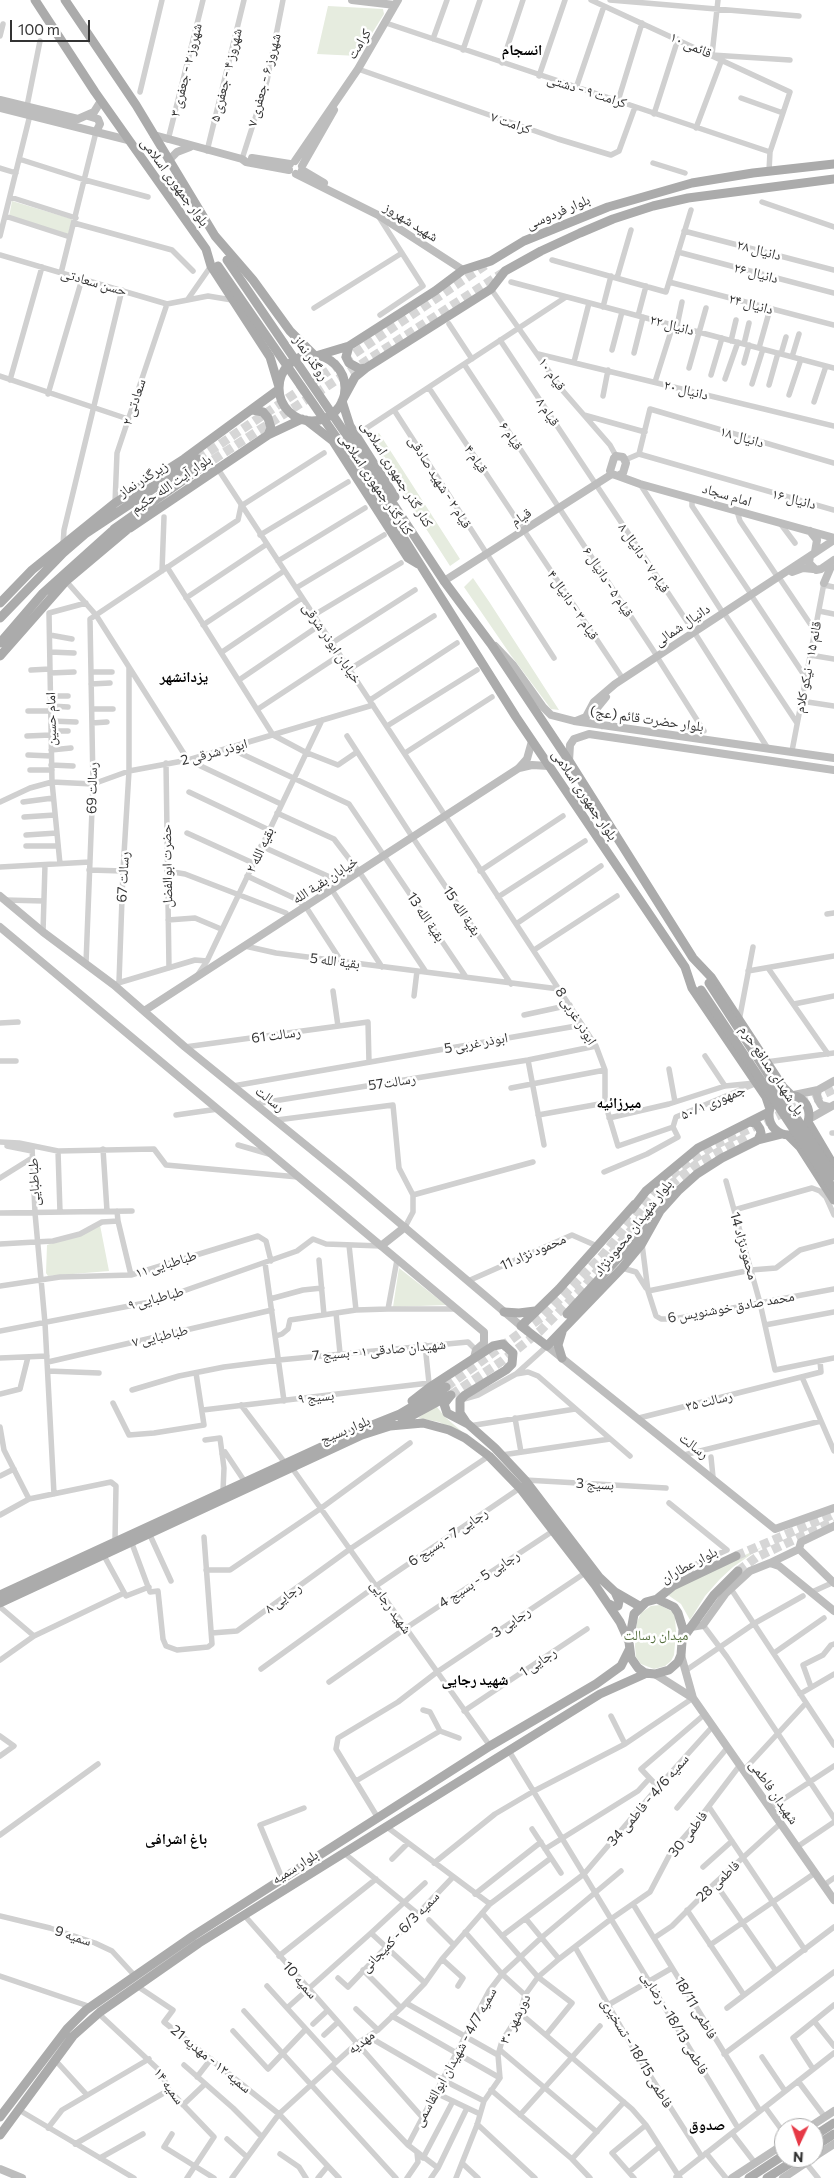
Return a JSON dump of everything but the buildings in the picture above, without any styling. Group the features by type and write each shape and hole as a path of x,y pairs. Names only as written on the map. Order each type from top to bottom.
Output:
{"main road":[{"name":"بلوار جمهوری اسلامی","path":"35,0 101,101 206,249"},
{"name":"بلوار جمهوری اسلامی","path":"65,0 154,136 215,236 253,280 290,331 316,355"},
{"path":"352,0 397,3"},
{"name":"کرامت","path":"296,168 397,3"},
{"path":"0,100 27,112 128,140"},
{"path":"0,108 78,119 94,112 101,101"},
{"path":"88,116 98,119 100,124 96,132"},
{"name":"شهید شهروز","path":"154,136 242,159 248,158 296,168 378,216 463,270"},
{"path":"169,160 177,152 193,147"},
{"name":"بلوار فردوسی","path":"316,355 349,346 435,291 463,270 491,261 547,230 608,206 692,183 769,171 834,164"},
{"name":"بلوار فردوسی","path":"342,400 355,377 366,368 491,289 505,271 542,251 613,219 653,206 710,194 834,179"},
{"name":"روگذر نماز","path":"215,236 227,260 382,495"},
{"name":"روگذر نماز","path":"206,249 215,266 382,495"},
{"path":"215,266 268,353 281,401 287,410 304,420 317,420 328,416 337,409 345,390 341,372 335,364 316,355 301,356 287,366 282,373 278,388"},
{"path":"268,353 282,353 287,350 290,331"},
{"path":"349,346 346,358 349,363 354,367 366,368"},
{"name":"بلوار آیت الله حکیم","path":"63,549 115,503 253,410 278,388"},
{"name":"کنار گذر جمهوری اسلامی","path":"342,400 350,426 429,551 430,560"},
{"path":"253,410 263,412 268,418 271,424 268,435"},
{"name":"بلوار آیت الله حکیم","path":"112,531 130,528 268,435 304,420"},
{"name":"کنارگذر جمهوری اسلامی","path":"304,420 333,441 408,558 421,566"},
{"path":"333,441 337,430 350,426"},
{"path":"616,456 620,456 625,460 623,473 615,475 610,468 616,456"},
{"name":"زیرگذر نماز","path":"63,549 102,522 200,463 112,531"},
{"path":"624,468 638,484"},
{"name":"قیام","path":"444,581 596,484 615,475"},
{"name":"امام سجاد","path":"615,475 638,484 834,539"},
{"name":"بلوار جمهوری اسلامی","path":"382,495 491,644 569,761 694,958 711,977 783,1087 793,1095"},
{"name":"بلوار جمهوری اسلامی","path":"382,495 421,566 532,741 685,967 696,993 766,1097 769,1111"},
{"path":"0,656 66,581 130,528"},
{"path":"0,643 43,592 112,531"},
{"path":"810,531 817,540 809,563 823,578 824,584"},
{"name":"دانیال شمالی","path":"574,721 586,716 594,702 834,539"},
{"path":"0,603 32,570 63,549"},
{"path":"0,618 63,549"},
{"path":"824,584 834,560"},
{"name":"دانیال شمالی","path":"779,578 798,569 821,569 834,560"},
{"name":"بلوار حضرت قائم (عج)","path":"491,644 500,650 513,665 543,708 551,715 574,721 834,758"},
{"name":"دانیال شمالی","path":"602,725 597,719 597,708 607,693 623,679 658,658"},
{"name":"بلوار حضرت قائم (عج)","path":"569,761 570,745 574,739 589,734 834,770"},
{"name":"خیابان بقیة الله","path":"144,1012 519,768 527,759 532,741"},
{"path":"791,763 792,751"},
{"name":"خیابان بقیة الله","path":"519,768 549,766"},
{"name":"رسالت","path":"2,898 43,932 117,984 144,1012 185,1047 277,1120 521,1326"},
{"path":"0,927 484,1332 484,1343 475,1354 387,1424"},
{"name":"پل شهدای مدافع حرم","path":"694,958 834,1176"},
{"name":"پل شهدای مدافع حرم","path":"685,967 834,1190"},
{"path":"834,1081 818,1090 777,1099 769,1111 773,1127 785,1134 806,1157 834,1200"},
{"path":"766,1097 776,1094 783,1087"},
{"path":"818,1090 817,1095 821,1105 831,1106"},
{"path":"793,1095 805,1102 809,1112 808,1121 834,1166"},
{"path":"785,1134 799,1132 808,1121 831,1106"},
{"name":"بلوار شهیدان محمودنژاد","path":"619,1229 646,1191 698,1148 769,1111"},
{"path":"749,1122 759,1126 761,1133 758,1140"},
{"name":"بلوار شهیدان محمودنژاد","path":"547,1346 622,1268 642,1243 660,1211 678,1190 697,1174 722,1158 758,1140 785,1134"},
{"path":"806,1157 812,1149 821,1146"},
{"path":"547,1346 521,1326 558,1290 635,1204"},
{"path":"567,1314 660,1211"},
{"path":"380,1246 404,1227"},
{"path":"504,1312 536,1311"},
{"path":"562,1358 558,1345 563,1329"},
{"path":"468,1425 460,1413 460,1400 465,1395 510,1368 514,1356 509,1347 500,1344 475,1354"},
{"name":"رسالت","path":"547,1346 775,1529 834,1508"},
{"path":"387,1424 411,1417 448,1391 444,1404 447,1412 468,1425 502,1455 525,1480 599,1577 615,1592 641,1607"},
{"name":"بلوار بسیج","path":"0,1594 115,1541 387,1424 423,1423 437,1426 466,1438 489,1456 520,1488 609,1604 620,1622 629,1646"},
{"name":"بلوار بسیج","path":"209,1502 223,1492 244,1482 288,1466"},
{"name":"بلوار بسیج","path":"0,1602 149,1533 199,1506"},
{"path":"691,1628 703,1625 731,1589 750,1571 800,1549 802,1542 834,1526"},
{"path":"800,1549 834,1582"},
{"name":"بلوار عطاران","path":"657,1599 673,1586 736,1556"},
{"path":"770,1563 779,1566 834,1611"},
{"path":"682,1638 714,1596 738,1571"},
{"path":"609,1604 612,1607 618,1606 619,1601 615,1592"},
{"path":"657,1599 667,1602 678,1613 683,1629 681,1655 693,1698 638,1668 631,1658 629,1646 634,1614 646,1602 657,1599"},
{"name":"بلوار سمیه","path":"9,2103 77,2017 282,1878 490,1746 613,1673 620,1666 629,1646"},
{"path":"651,1674 663,1673 674,1667 681,1655"},
{"path":"613,1673 630,1668 634,1675 631,1680"},
{"name":"بلوار سمیه","path":"0,2135 73,2036 98,2014 137,1986 244,1916 600,1694 631,1680 651,1674"},
{"name":"شهیدان فاطمی","path":"693,1698 834,1900"},
{"path":"0,2110 9,2103"},
{"path":"0,2117 9,2103"},
{"path":"825,2117 834,2111"},
{"path":"732,2178 774,2151"},
{"path":"748,2178 774,2161"},
{"path":"767,2178 789,2168"},
{"path":"783,2178 796,2168"},
{"path":"0,2169 22,2178"}],"street":[{"path":"140,92 162,0"},
{"name":"شهروز ۲ - جعفری ۳","path":"168,140 203,0"},
{"name":"شهروز ۴ - جعفری ۵","path":"207,151 244,0"},
{"name":"شهروز ۶ - جعفری ۷","path":"242,159 267,81 283,0"},
{"path":"433,39 447,0"},
{"path":"463,50 480,0"},
{"path":"502,63 523,0"},
{"path":"539,76 565,0"},
{"name":"قائمی ۱۰","path":"591,0 712,54 790,92 783,113"},
{"path":"610,0 648,1 799,16"},
{"path":"718,0 712,54 790,60"},
{"path":"576,88 604,6"},
{"name":"کرامت ۹ - دشتی","path":"386,23 539,76 770,152"},
{"path":"618,101 642,23"},
{"path":"0,36 3,24"},
{"path":"654,114 678,39"},
{"path":"0,236 19,159 40,41"},
{"path":"696,128 722,59"},
{"name":"کرامت ۷","path":"358,69 540,133 611,155 619,151 635,107"},
{"path":"741,98 783,113 770,152 769,171"},
{"path":"61,273 96,132"},
{"path":"19,159 85,180 148,196"},
{"path":"653,162 685,173"},
{"path":"0,168 16,173"},
{"path":"10,197 75,221 172,250 193,271"},
{"path":"762,202 834,227"},
{"path":"0,206 7,208"},
{"path":"552,260 666,292 691,210"},
{"path":"5,216 70,237"},
{"path":"378,216 424,286 380,315"},
{"path":"603,307 631,230"},
{"name":"دانیال ۲۸","path":"684,231 834,270"},
{"name":"دانیال ۲۶","path":"678,252 834,293"},
{"path":"314,308 402,253"},
{"name":"حسن سعادتی","path":"0,255 167,304"},
{"path":"188,299 215,266"},
{"path":"10,380 42,267"},
{"path":"48,394 82,279"},
{"name":"دانیال ۲۲","path":"510,282 834,368"},
{"name":"دانیال ۲۴","path":"669,282 834,326"},
{"path":"634,353 646,286"},
{"name":"قیام ۱۰","path":"491,289 564,391 610,445 616,456"},
{"path":"63,549 63,535 92,408 122,290"},
{"path":"167,304 208,296 234,300"},
{"path":"362,431 566,297"},
{"path":"656,382 682,302"},
{"path":"574,362 589,303"},
{"name":"سعادتی ۲","path":"115,503 117,453 167,304"},
{"path":"688,368 706,308"},
{"path":"752,384 770,309"},
{"path":"612,350 622,312"},
{"path":"736,320 744,363"},
{"path":"725,379 750,323"},
{"path":"449,324 472,358"},
{"path":"792,357 799,334"},
{"path":"769,385 786,337"},
{"path":"711,375 722,338"},
{"name":"قیام ۸","path":"500,340 596,484"},
{"name":"دانیال ۲۰","path":"538,354 834,426"},
{"path":"789,395 801,359"},
{"name":"قیام ۶","path":"464,364 559,508"},
{"path":"814,402 826,366"},
{"path":"603,396 608,370"},
{"path":"0,376 48,394 128,419"},
{"name":"قیام ۴","path":"429,388 524,530"},
{"name":"دانیال ۱۸","path":"645,432 650,409 834,463"},
{"name":"قیام ۲ - شهید صادقی","path":"394,410 554,658"},
{"path":"584,415 645,432 639,454 625,460"},
{"path":"96,615 238,520 242,506 324,453"},
{"name":"دانیال ۱۶","path":"639,454 834,510"},
{"name":"خیابان ابوذر شرقی","path":"218,469 447,816"},
{"path":"260,535 348,482"},
{"name":"قیام ۷ - دانیال ۸","path":"596,484 767,747"},
{"path":"638,484 797,723"},
{"path":"692,498 692,506 806,678"},
{"path":"278,561 365,508"},
{"name":"قیام ۵ - دانیال ۶","path":"559,508 704,731"},
{"path":"737,511 740,521 815,631"},
{"path":"162,571 164,517"},
{"path":"780,523 795,542"},
{"name":"قیام ۳ - دانیال ۴","path":"524,530 623,679"},
{"path":"296,588 384,535"},
{"path":"186,598 266,544"},
{"path":"314,615 401,563"},
{"path":"168,567 273,735 305,752 338,765 357,752"},
{"path":"203,625 284,571"},
{"path":"66,581 96,615 188,760 281,804"},
{"path":"824,584 834,587"},
{"name":"قائم ۱۵ - نیکو کلام","path":"792,751 824,584"},
{"path":"332,643 415,590"},
{"path":"222,652 302,598"},
{"name":"امام حسین","path":"60,864 51,768 49,613 86,603"},
{"path":"819,611 834,614"},
{"name":"رسالت 69","path":"86,963 93,784 90,619 96,615"},
{"path":"350,669 434,616"},
{"path":"239,680 320,625"},
{"path":"50,636 72,638"},
{"name":"ابوذر شرقی 2","path":"0,802 30,788 52,782 93,784 129,771 188,760 322,720 372,702 457,642"},
{"path":"50,652 74,653"},
{"path":"258,709 340,655"},
{"path":"810,655 834,659"},
{"name":"رسالت 67","path":"117,984 129,771 129,668"},
{"path":"31,670 74,672"},
{"path":"387,726 477,670"},
{"path":"91,672 112,672"},
{"path":"91,684 110,683"},
{"path":"50,696 68,696"},
{"path":"405,753 492,697"},
{"path":"802,701 834,706"},
{"path":"28,711 68,707"},
{"path":"92,709 113,708"},
{"name":"بقیه الله ۲","path":"196,978 238,896 292,779 322,720"},
{"path":"51,721 76,722"},
{"path":"92,723 107,722"},
{"path":"27,736 68,732"},
{"name":"بقیة الله 15","path":"347,736 511,984"},
{"path":"28,755 51,753 71,748"},
{"name":"بقیة الله 13","path":"229,748 349,804 466,978"},
{"name":"حضرت ابوالفضل","path":"166,763 169,968"},
{"path":"30,770 73,766"},
{"path":"189,792 269,830"},
{"path":"23,802 53,798"},
{"path":"277,813 334,839 360,872 426,972"},
{"path":"24,818 55,815"},
{"name":"ابوذر غربی 8","path":"447,816 480,871 596,1046 605,1070 606,1103 618,1146"},
{"path":"480,871 563,816"},
{"path":"26,835 57,833"},
{"path":"188,833 253,863"},
{"path":"498,897 585,841"},
{"path":"26,846 58,846"},
{"path":"261,846 343,883"},
{"path":"0,866 90,862"},
{"path":"43,932 45,865"},
{"path":"516,924 601,866"},
{"path":"89,870 123,871"},
{"path":"168,871 185,874 286,913"},
{"path":"247,876 294,898 306,907 341,961"},
{"path":"332,890 382,967"},
{"path":"534,950 617,896"},
{"path":"2,898 44,901"},
{"path":"827,914 834,913"},
{"path":"168,920 195,918 221,929"},
{"name":"بقیة الله 5","path":"245,946 276,953 559,989"},
{"path":"739,1020 753,947"},
{"path":"748,971 834,956"},
{"path":"117,984 195,960 206,961"},
{"path":"766,1062 831,1054 768,968"},
{"path":"414,996 417,970"},
{"path":"333,991 338,1026"},
{"path":"794,1004 834,996"},
{"path":"524,1015 570,1005"},
{"path":"0,1023 18,1022"},
{"name":"رسالت 61","path":"185,1047 368,1022 369,1062"},
{"name":"ابوذر غربی 5","path":"233,1086 582,1025"},
{"name":"رسالت57","path":"255,1104 528,1060 596,1046"},
{"path":"705,1056 725,1086"},
{"path":"528,1060 544,1145"},
{"path":"0,1061 16,1061"},
{"path":"669,1069 675,1102"},
{"path":"511,1088 605,1070"},
{"path":"610,1118 675,1102 725,1086 757,1082"},
{"name":"جمهوری ۵۰/۱","path":"618,1146 673,1127 676,1116 757,1082"},
{"path":"538,1115 606,1103"},
{"path":"277,1120 393,1105 399,1168 413,1194 413,1212 404,1227"},
{"path":"176,1115 218,1109"},
{"path":"604,1172 646,1154 678,1137 673,1127"},
{"path":"0,1143 32,1149"},
{"path":"238,1145 273,1155"},
{"name":"طباطبایی","path":"54,1494 46,1323 35,1213 32,1149 58,1151 154,1149 166,1165 301,1177"},
{"path":"103,1149 107,1211"},
{"path":"58,1151 60,1212"},
{"path":"0,1178 32,1158"},
{"path":"413,1194 533,1162"},
{"name":"محمودنژاد 14","path":"726,1181 760,1303 775,1370 820,1361"},
{"path":"734,1210 812,1188 820,1191 826,1197 834,1215"},
{"path":"117,1211 131,1275"},
{"path":"0,1213 132,1211"},
{"path":"0,1244 39,1243 80,1234 102,1222 118,1221"},
{"name":"محمود نژاد 11","path":"468,1281 572,1235 597,1246"},
{"name":"طباطبایی ۱۱","path":"0,1286 60,1277 131,1275 258,1236 266,1241 270,1298 284,1400"},
{"name":"طباطبایی ۹","path":"0,1330 46,1323 155,1300 297,1251 313,1239 326,1244 380,1246"},
{"path":"648,1291 751,1270 776,1268 800,1250 834,1241"},
{"path":"642,1243 648,1291"},
{"path":"349,1245 356,1310"},
{"path":"319,1260 324,1314"},
{"path":"388,1309 397,1260"},
{"path":"622,1268 636,1272 648,1291"},
{"path":"270,1298 303,1290 322,1288"},
{"name":"محمد صادق خوشنویس 6","path":"648,1291 656,1316 662,1319 834,1289"},
{"path":"276,1336 286,1332 290,1320 324,1314 356,1310 455,1309"},
{"name":"طباطبایی ۷","path":"0,1358 28,1357 48,1359 272,1310"},
{"path":"765,1326 834,1312"},
{"path":"336,1313 340,1353"},
{"name":"شهیدان صادقی ۱ - بسیج 7","path":"132,1390 196,1373 340,1353 468,1342 475,1354"},
{"name":"بسیج ۹","path":"203,1410 429,1383 425,1345"},
{"path":"460,1400 478,1395 516,1374 547,1346"},
{"path":"0,1394 20,1389 28,1357"},
{"path":"820,1361 834,1358"},
{"name":"رسالت ۳۵","path":"639,1418 802,1378 821,1372 820,1361"},
{"path":"48,1371 99,1372"},
{"path":"516,1374 528,1372 538,1376 630,1456"},
{"path":"113,1403 129,1435 204,1425 196,1373"},
{"path":"802,1378 834,1451"},
{"name":"شهید رجایی","path":"241,1405 350,1549 490,1746"},
{"path":"468,1425 576,1409"},
{"path":"515,1418 521,1452"},
{"path":"684,1455 821,1421"},
{"path":"0,1427 4,1450 29,1500"},
{"path":"205,1440 220,1438 224,1468 223,1492"},
{"path":"502,1455 610,1439"},
{"path":"206,1570 230,1570 320,1509 410,1444"},
{"path":"222,1454 225,1452 244,1482"},
{"name":"رجایی ۸","path":"212,1633 238,1631 350,1549 489,1456"},
{"path":"711,1457 713,1478"},
{"path":"0,1476 14,1469"},
{"name":"بسیج 3","path":"525,1480 666,1488"},
{"path":"0,1514 29,1500 109,1482 116,1484 115,1541"},
{"name":"رجایی 7 - بسیج 6","path":"261,1669 376,1586 520,1488"},
{"path":"669,1503 727,1550 690,1567 692,1576"},
{"name":"رجایی 5 - بسیج 4","path":"329,1682 406,1628 553,1531"},
{"path":"149,1533 171,1580"},
{"path":"130,1541 150,1592 158,1591 163,1639 166,1646 177,1650 208,1647 212,1644 204,1537"},
{"path":"103,1554 126,1596 149,1588"},
{"name":"رجایی 3","path":"356,1781 336,1749 338,1738 398,1702 437,1672 585,1573"},
{"path":"812,1592 834,1582"},
{"path":"731,1589 834,1745"},
{"path":"0,1660 34,1636 124,1593"},
{"path":"685,1671 755,1623 803,1596"},
{"path":"0,1607 34,1636"},
{"path":"774,1653 824,1618"},
{"path":"703,1625 720,1646 834,1818"},
{"name":"رجایی 1","path":"464,1711 587,1629"},
{"path":"811,1687 803,1665 823,1655 834,1644"},
{"path":"800,1694 834,1674"},
{"path":"434,1863 495,1814 534,1791 625,1744 693,1698"},
{"name":"فاطمی 30","path":"611,1918 650,1892 671,1852 742,1768 778,1734 806,1703"},
{"path":"422,1710 430,1712 440,1731 459,1738"},
{"path":"658,1787 642,1769 705,1714"},
{"path":"611,1716 625,1744"},
{"name":"سمیه 4/6 - فاطمی 34","path":"502,1936 584,1874 658,1787 714,1726"},
{"path":"378,1818 356,1781 440,1731"},
{"path":"0,1736 14,1746 0,1756"},
{"path":"676,1808 728,1747"},
{"name":"فاطمی 18/13 - رضایی","path":"508,1751 738,2128"},
{"path":"0,1835 98,1764"},
{"path":"770,1808 834,1766"},
{"path":"545,1849 638,1791 649,1779"},
{"path":"709,1807 805,1950"},
{"path":"282,1878 260,1824 304,1808"},
{"path":"797,1847 834,1822"},
{"name":"فاطمی 28","path":"654,1938 672,1926 715,1883 781,1823"},
{"path":"387,1828 490,1904"},
{"path":"532,1829 561,1872"},
{"path":"703,1867 732,1840"},
{"path":"475,1894 541,1842"},
{"path":"392,1858 408,1843"},
{"path":"344,1853 417,1913"},
{"name":"مهدیه","path":"232,2178 279,2114 356,2044 378,2030 401,2008 425,1983 454,1944 490,1904 551,1858"},
{"name":"سمیه 4/7 - شهیدان ابوالقاسمی","path":"408,2145 489,1991 502,1974 541,1938 621,1871"},
{"path":"710,1945 815,1873"},
{"name":"سمیه 6/3 - کمیجانی","path":"338,1978 348,1987 385,1946 453,1877"},
{"path":"824,1885 834,1878"},
{"path":"279,1956 376,1879"},
{"path":"287,2008 372,1934 425,1883"},
{"path":"715,1883 776,1971"},
{"name":"فاطمی 18/11","path":"633,1904 724,2054 762,2109 774,2122"},
{"path":"687,1910 744,1995"},
{"path":"482,1913 538,1977 572,2003 546,2035"},
{"name":"سمیه 9","path":"0,1916 50,1928 112,1950 135,1976"},
{"name":"سمیه 10","path":"244,1916 422,2117"},
{"name":"دورشهر ۳۰","path":"500,2078 499,2053 502,2041 520,2013 525,1995 538,1977 558,1959 611,1918"},
{"path":"526,1919 558,1959"},
{"path":"429,1920 454,1944"},
{"path":"727,2008 834,1927"},
{"path":"466,1932 502,1974 525,1995"},
{"path":"372,1934 425,1983"},
{"name":"فاطمی 18/15 - تسخیری","path":"575,1947 608,2005 704,2155 726,2178"},
{"path":"442,1959 463,1978 458,1986"},
{"path":"608,2005 672,1968"},
{"path":"363,1970 401,2008"},
{"path":"724,2054 834,1972"},
{"path":"0,1976 91,2007"},
{"name":"سمیه ۱۲ - مهدیه 21","path":"137,1986 173,2010 164,2022 279,2114 339,2178"},
{"path":"267,1986 306,2029 334,2064 408,2145 438,2168"},
{"path":"406,2002 499,2053 545,2088 597,2132"},
{"path":"813,2070 793,2038 834,2006"},
{"path":"356,2009 378,2030"},
{"path":"244,2011 310,2086 396,2178"},
{"path":"313,2024 328,2011"},
{"path":"520,2013 624,2102 646,2125 677,2177 834,2053"},
{"name":"سمیه ۱۴","path":"98,2014 160,2071 169,2090 214,2137 195,2165"},
{"path":"392,2016 500,2078 484,2101 456,2178"},
{"path":"814,2021 834,2046"},
{"path":"324,2035 338,2023"},
{"path":"520,2115 600,2026"},
{"path":"233,2031 268,2069 306,2029"},
{"path":"369,2037 443,2080 484,2101"},
{"path":"762,2057 785,2091"},
{"path":"48,2128 62,2110 148,2059"},
{"path":"197,2077 211,2059"},
{"path":"56,2061 87,2095"},
{"path":"184,2065 262,2137"},
{"path":"798,2081 825,2117"},
{"path":"182,2105 204,2084"},
{"path":"75,2144 169,2090"},
{"path":"491,2090 572,2159 590,2178"},
{"path":"436,2093 480,2114"},
{"path":"423,2158 453,2101"},
{"path":"572,2159 624,2102"},
{"path":"431,2178 438,2168 467,2108"},
{"path":"19,2110 134,2178"},
{"path":"477,2124 530,2176"},
{"path":"634,2178 612,2153 646,2125"},
{"path":"732,2133 755,2163"},
{"path":"100,2158 143,2134"},
{"path":"172,2134 164,2147 214,2178"},
{"path":"227,2139 247,2157"},
{"path":"629,2172 659,2147"},
{"path":"407,2178 418,2162 417,2153"},
{"path":"280,2154 299,2167 306,2178"},
{"path":"462,2163 478,2178"},
{"path":"187,2178 195,2165"},
{"path":"318,2178 327,2167"}],"green space":[{"path":"328,6 383,9 384,14 358,56 317,54"},
{"path":"12,201 72,219 68,235 9,217"},
{"path":"379,433 460,559 450,566 369,440"},
{"path":"473,578 559,710 551,709 464,587"},
{"path":"100,1225 109,1271 48,1276 46,1273 47,1245"},
{"path":"399,1268 446,1305 393,1307"},
{"path":"434,1407 437,1407 445,1417 467,1436 439,1422 418,1418"},
{"path":"762,1547 733,1567 720,1579 705,1596 690,1620 681,1604 668,1595 673,1589"},
{"name":"میدان رسالت","path":"660,1605 673,1612 675,1617 674,1655 665,1666 654,1669 641,1664 636,1657 637,1622 641,1613 651,1606"}],"tunnel":[{"path":"198,459 487,264"},
{"path":"202,467 504,272"},
{"path":"446,1387 542,1317 602,1256 653,1194 679,1169 713,1146 834,1089"},
{"path":"670,1185 698,1163 748,1136"},
{"path":"451,1395 502,1361 539,1332 585,1286 655,1201"},
{"path":"736,1556 834,1514"},
{"path":"738,1571 757,1557 834,1521"}],"district":[{"name":"انسجام","path":"522,50"},
{"name":"یزدانشهر","path":"184,677"},
{"name":"میرزائیه","path":"619,1103"},
{"name":"شهید رجایی","path":"475,1680"},
{"name":"باغ اشرافی","path":"176,1839"},
{"name":"صدوق","path":"707,2125"}]}
